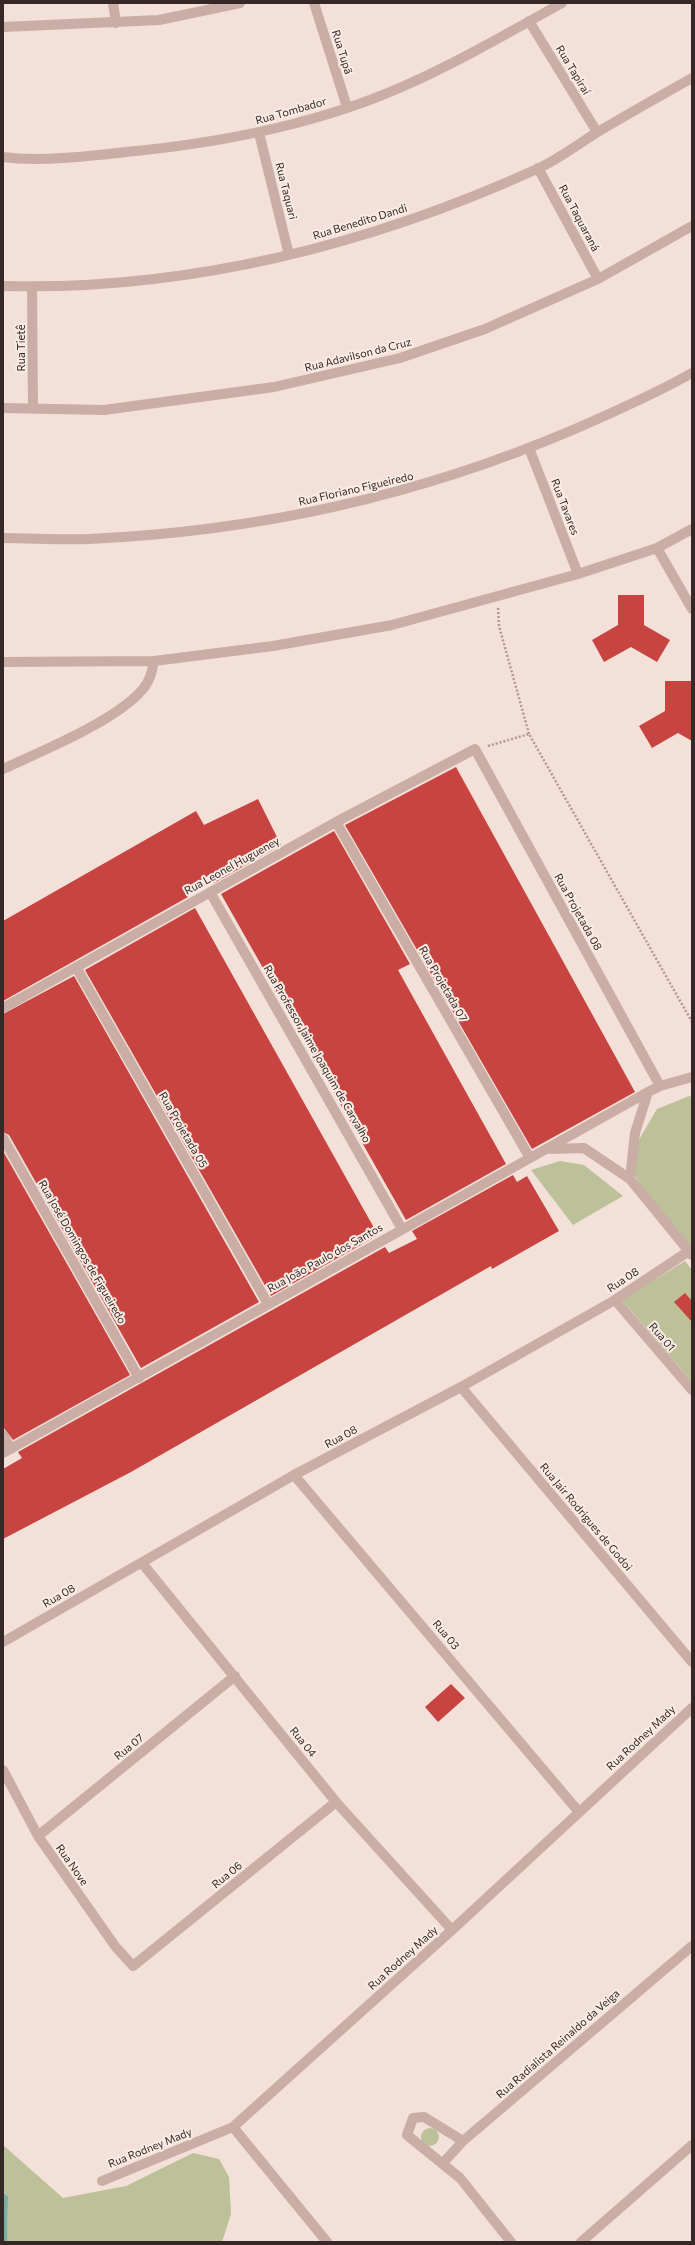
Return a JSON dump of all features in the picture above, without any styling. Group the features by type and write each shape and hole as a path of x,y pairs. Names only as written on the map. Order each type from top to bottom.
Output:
{"street":[{"path":"113,3 116,23"},
{"path":"3,27 160,20 240,3"},
{"name":"Rua Tupã","path":"314,3 347,107"},
{"name":"Rua Tombador","path":"3,157 80,157 170,148 259,134 347,107 403,86 465,57 562,3"},
{"name":"Rua Tapiraí","path":"529,21 597,132"},
{"name":"Rua Benedito Dandi","path":"3,286 82,286 147,280 211,271 338,243 408,221 538,168 597,132 692,78"},
{"name":"Rua Taquari","path":"259,134 289,255"},
{"name":"Rua Taquaraná","path":"538,168 598,279"},
{"name":"Rua Adavilson da Cruz","path":"3,408 104,410 274,387 337,374 400,358 485,329 598,279 692,226"},
{"name":"Rua Tietê","path":"32,287 33,409"},
{"name":"Rua Floriano Figueiredo","path":"3,538 88,539 183,532 267,521 345,506 433,482 529,448 599,418 692,373"},
{"name":"Rua Tavares","path":"529,448 578,574"},
{"path":"3,662 154,661 273,646 392,625 578,574 657,548 692,528"},
{"path":"657,548 692,609"},
{"path":"3,769 91,726 128,703 144,688 151,675 154,661"},
{"name":"Rua Leonel Hugueney","path":"3,1008 336,822 475,749"},
{"name":"Rua Projetada 08","path":"475,749 660,1086"},
{"name":"Rua Projetada 07","path":"336,822 530,1158"},
{"name":"Rua Professor Jaime Joaquim de Carvalho","path":"210,892 402,1229"},
{"name":"Rua Projetada 05","path":"76,967 268,1304"},
{"name":"Rua João Paulo dos Santos","path":"7,1451 648,1092 660,1086 692,1077"},
{"path":"630,1179 635,1132 648,1092"},
{"name":"Rua José Domingos de Figueiredo","path":"3,1138 139,1378"},
{"path":"543,1150 565,1147 584,1148 630,1179 690,1253"},
{"name":"Rua 08","path":"3,1642 294,1475 461,1387 615,1300 690,1253"},
{"name":"Rua 01","path":"615,1300 692,1390"},
{"name":"Rua Jair Rodrigues de Godoi","path":"461,1387 692,1662"},
{"path":"3,1435 7,1451"},
{"name":"Rua 03","path":"294,1475 579,1812"},
{"name":"Rua 04","path":"142,1563 336,1802 452,1930"},
{"name":"Rua 07","path":"38,1836 234,1676"},
{"name":"Rua Rodney Mady","path":"102,2181 234,2127 452,1930 692,1708"},
{"name":"Rua Nove","path":"3,1770 38,1836 115,1946 133,1966"},
{"name":"Rua 06","path":"133,1966 336,1802"},
{"name":"Rua Radialista Reinaldo da Veiga","path":"443,2163 464,2141 692,1946"},
{"path":"464,2141 424,2117 413,2118 407,2135 460,2178 511,2242"},
{"path":"234,2127 327,2242"},
{"path":"580,2242 692,2145"}],"path":[{"path":"497,596 500,626 528,734 692,1022"},
{"path":"475,749 528,734"}],"green space":[{"path":"689,1096 692,1097 692,1248 654,1204 635,1176 637,1143 657,1109"},
{"path":"560,1161 584,1165 623,1196 573,1225 531,1170"},
{"path":"685,1261 692,1270 692,1382 622,1300"},
{"path":"430,2128 436,2131 439,2137 436,2143 430,2146 424,2143 421,2137 424,2131"},
{"path":"3,2145 63,2198 126,2186 193,2153 219,2159 229,2177 231,2214 222,2242 7,2242 8,2196 3,2193"}],"water":[{"path":"3,2193 8,2196 7,2242 3,2242"}],"building":[{"path":"618,595 644,595 644,625 670,640 657,662 631,647 604,662 592,640 618,625"},
{"path":"665,681 691,681 692,741 678,733 652,748 639,726 665,711"},
{"path":"456,767 635,1092 532,1149 345,825"},
{"path":"258,799 281,845 214,883 209,875 184,891 188,897 3,1001 3,921 196,811 204,825"},
{"path":"334,831 410,964 398,970 506,1164 406,1220 221,894"},
{"path":"195,908 378,1235 271,1296 85,970"},
{"path":"74,976 259,1302 141,1368 9,1135 3,1132 3,1014"},
{"path":"3,1151 130,1375 13,1440 3,1427"},
{"path":"513,1175 517,1182 527,1176 559,1231 492,1269 491,1266 131,1472 3,1539 3,1469 22,1458 18,1452 385,1247 389,1253 417,1239 412,1231"},
{"path":"685,1293 692,1301 692,1322 674,1302"},
{"path":"451,1684 465,1698 438,1722 425,1707"}]}
